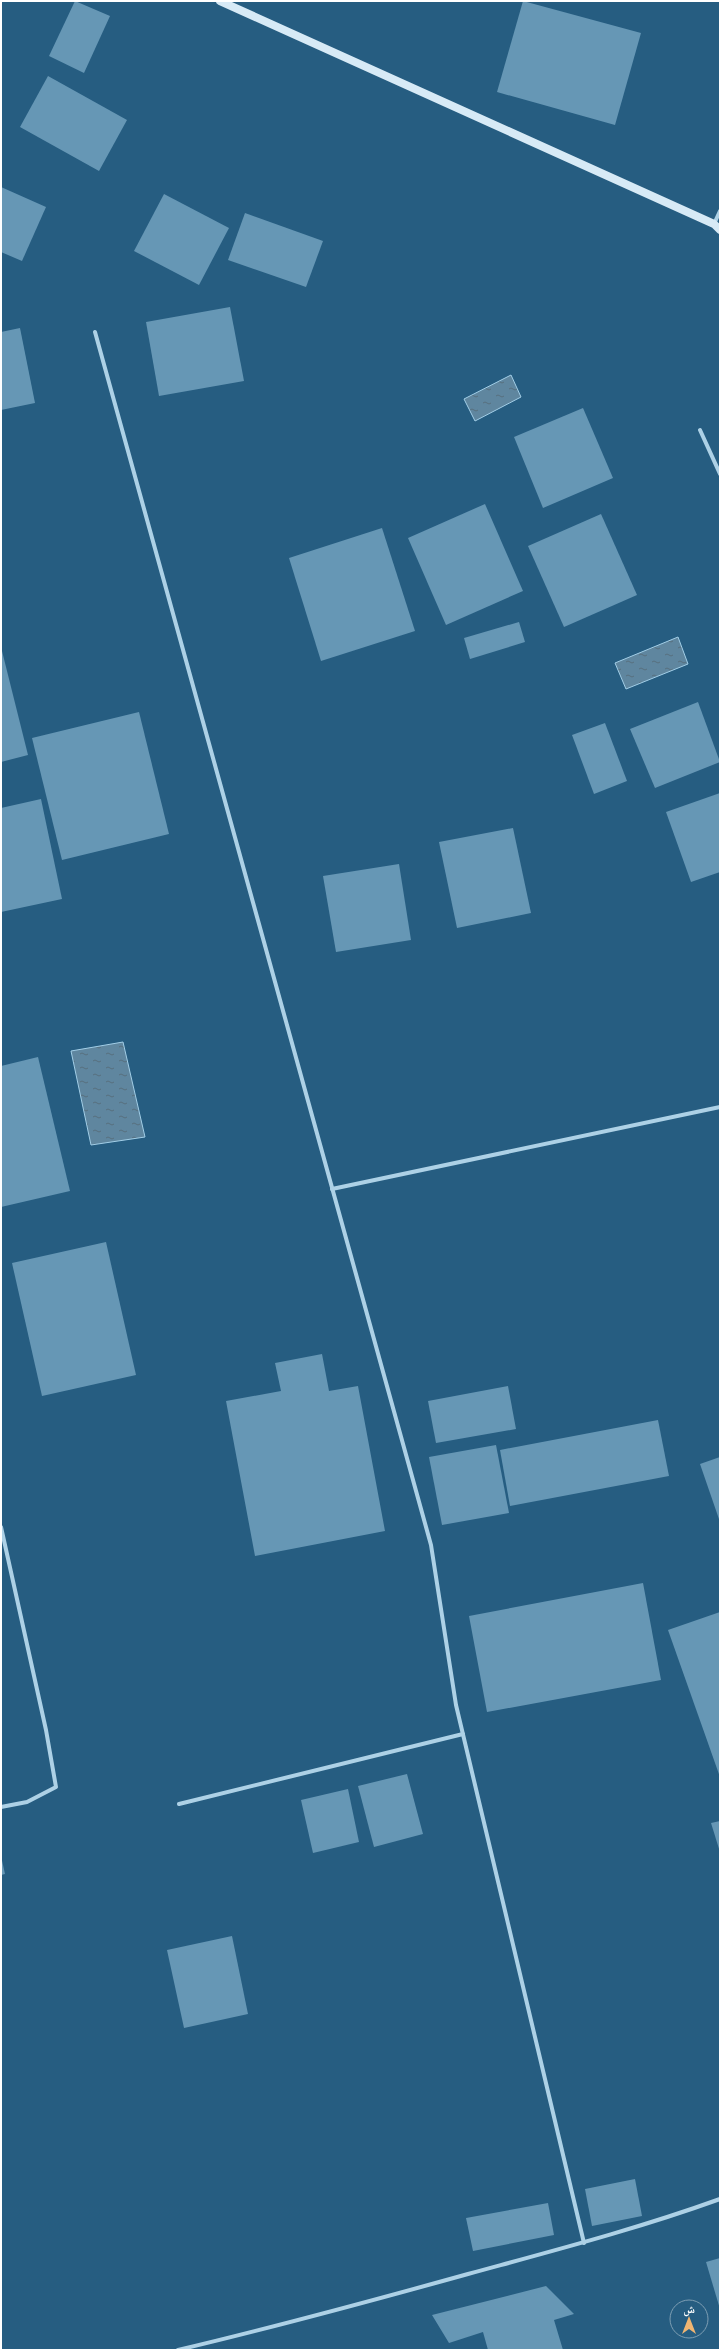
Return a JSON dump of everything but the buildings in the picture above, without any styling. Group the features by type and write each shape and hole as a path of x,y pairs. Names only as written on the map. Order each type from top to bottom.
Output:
{"street":[{"path":"220,1 717,227 720,211"},
{"path":"95,332 431,1545 456,1705 584,2243"},
{"path":"700,430 720,474"},
{"path":"332,1189 720,1107"},
{"path":"1,1527 46,1730 56,1787 27,1802 1,1807"},
{"path":"179,1804 463,1734"},
{"path":"178,2350 267,2329 584,2243 678,2214 720,2199"}],"water":[{"path":"511,375 521,397 475,421 464,399"},
{"path":"678,637 688,664 626,689 615,663"},
{"path":"123,1042 145,1137 91,1145 71,1051"}]}
